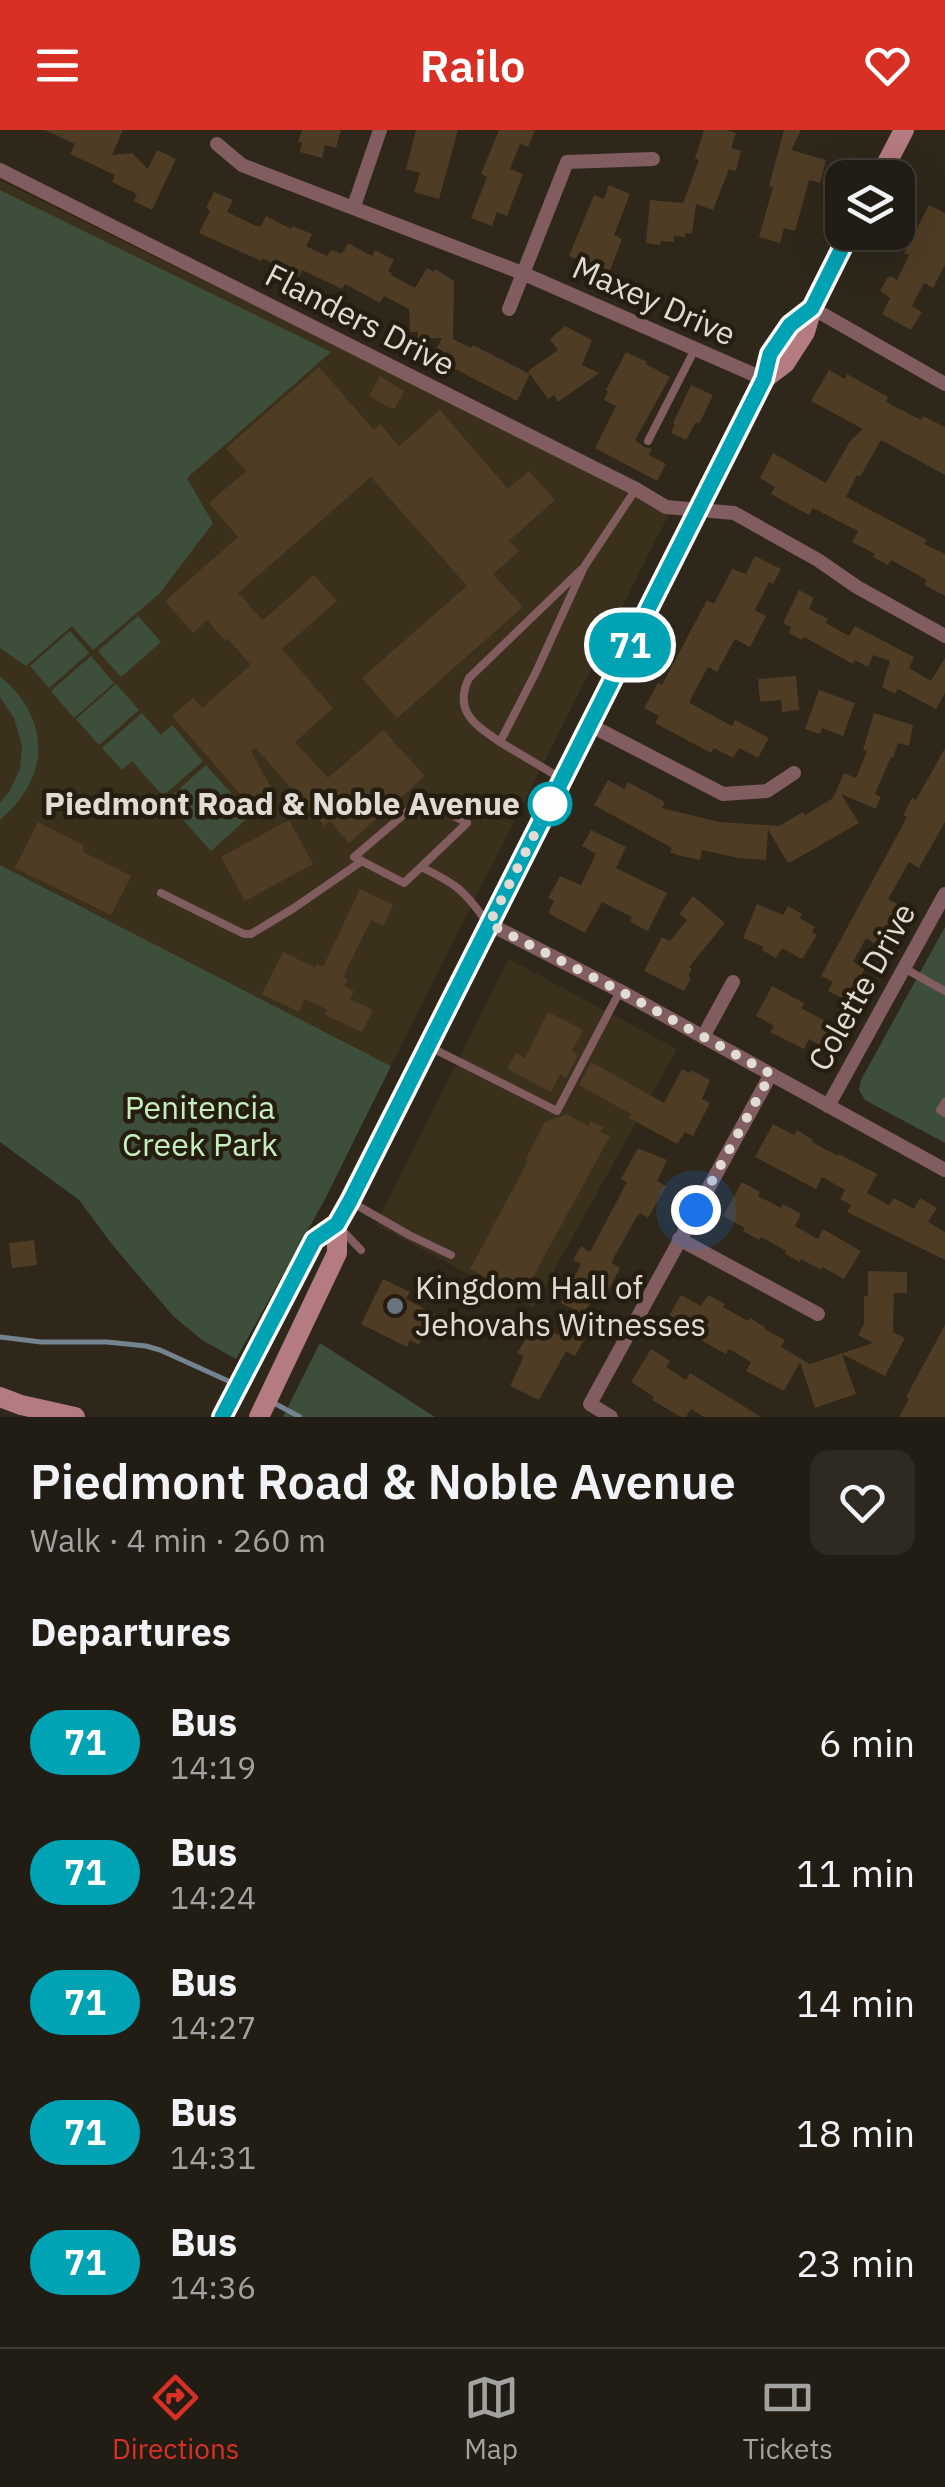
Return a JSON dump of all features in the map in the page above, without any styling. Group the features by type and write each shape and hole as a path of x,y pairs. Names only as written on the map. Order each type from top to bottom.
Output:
{"main road":[{"path":"888,160 904,130"},
{"path":"224,1413 314,1240 337,1224 350,1201 764,379 770,354 790,325 812,308 841,250"},
{"path":"259,1417 338,1254 337,1224"},
{"path":"0,1397 21,1406 76,1417"}],"street":[{"path":"354,206 380,130"},
{"name":"Maxey Drive","path":"217,144 242,165 522,272 764,379"},
{"path":"522,272 567,162 653,159"},
{"name":"Flanders Drive","path":"0,170 666,507 734,513 945,636"},
{"name":"Maxey Drive","path":"509,309 522,272"},
{"path":"812,308 945,384"},
{"path":"590,725 723,794 767,792 794,773"},
{"name":"Colette Drive","path":"828,1106 945,894"},
{"path":"489,924 620,991 945,1170"},
{"path":"703,1036 733,982"},
{"path":"612,1417 590,1404 771,1074"},
{"path":"679,1239 818,1314"}],"lane":[{"path":"648,441 694,349"},
{"path":"500,742 584,567 636,489"},
{"path":"562,779 479,728 468,716 462,698 469,678 584,567"},
{"path":"422,799 467,823 421,867 404,882 354,856 422,799"},
{"path":"160,892 251,934 362,860"},
{"path":"421,867 454,882 489,924"},
{"path":"904,968 945,991"},
{"path":"427,1046 558,1111 620,991"},
{"path":"945,1102 940,1110 945,1113"},
{"path":"350,1201 451,1255"},
{"path":"337,1224 361,1250"}],"shaded area":[{"path":"0,180 670,512 391,1066 0,865"},
{"path":"509,959 677,1049 533,1308 376,1225"}],"green space":[{"path":"0,190 331,352 187,478 213,523 159,594 93,650 72,626 26,666 0,648"},
{"path":"138,616 161,642 121,677 98,651"},
{"path":"70,631 89,653 49,688 30,666"},
{"path":"91,656 114,683 74,718 51,691"},
{"path":"0,676 29,711 38,748 29,785 0,820 0,803 20,769 22,745 14,718 0,697"},
{"path":"116,684 139,710 99,745 76,719"},
{"path":"142,713 161,735 172,725 203,761 163,796 132,761 122,770 102,748"},
{"path":"206,765 251,815 211,851 166,801"},
{"name":"Penitencia Creek Park","path":"0,865 391,1066 324,1201 236,1359 202,1340 173,1316 79,1200 0,1142"},
{"path":"945,927 945,1143 865,1100 859,1090"},
{"path":"320,1343 435,1417 283,1417"}],"building":[{"path":"45,130 123,130 112,155 132,153 148,169 157,150 176,159 152,210 134,201 137,194 112,182 115,175 70,154 75,144"},
{"path":"302,130 341,130 336,148 325,145 322,158 300,152"},
{"path":"416,130 458,130 439,199 414,192 420,173 406,169"},
{"path":"499,130 535,130 528,147 520,144 510,169 523,174 507,216 497,212 492,226 471,218 487,177 481,174"},
{"path":"704,130 736,133 731,148 741,151 736,171 729,169 713,210 696,204 692,234 674,236 674,242 661,241 660,245 646,243 650,200 683,203 699,160 695,159"},
{"path":"784,130 801,130 791,150 826,160 820,183 809,180 795,231 784,228 780,243 759,237 773,187 769,186"},
{"path":"609,185 630,194 614,235 622,239 609,273 569,256 594,195 604,199"},
{"path":"214,192 233,200 227,212 256,226 261,226 266,216 312,234 306,246 327,256 331,250 342,254 348,243 372,256 375,250 394,260 388,271 391,275 415,288 427,268 454,281 453,339 530,374 517,401 432,357 442,338 418,338 418,332 410,332 409,309 384,296 380,303 345,284 342,289 302,270 299,277 199,233"},
{"path":"929,205 945,213 945,265 933,288 924,283 912,306 922,312 911,330 882,314 890,298 880,291 887,278 897,280 909,255 906,250 915,250 915,232"},
{"path":"565,326 592,340 582,365 599,373 558,402 554,395 548,399 528,371 558,350 550,339"},
{"path":"626,352 670,377 635,440 652,449 649,455 666,464 657,481 595,448 616,406 604,400 606,390"},
{"path":"319,367 374,430 380,424 399,446 440,410 508,489 529,471 555,500 509,541 519,551 493,574 523,607 397,718 362,678 467,586 371,477 238,593 263,620 314,575 337,601 282,649 333,708 295,742 328,778 383,730 425,776 349,843 330,821 324,826 256,748 251,751 274,793 254,810 172,716 193,698 202,708 251,665 207,620 193,633 165,601 238,537 209,503 246,471 226,448"},
{"path":"829,370 845,379 847,374 888,397 886,402 945,427 945,475 881,440 846,497 927,540 924,544 945,554 945,596 924,585 927,580 891,560 888,565 852,542 858,531 813,508 809,515 771,494 775,487 760,478 773,453 826,483 850,441 863,429 811,401"},
{"path":"380,376 404,391 395,408 369,396"},
{"path":"691,385 713,395 686,440 671,433"},
{"path":"755,556 781,569 773,584 769,582 755,610 766,616 750,647 735,639 717,672 708,667 690,700 732,726 735,720 769,738 758,758 739,748 733,758 714,748 711,753 655,723 659,716 644,708 658,683 662,685 707,600 714,604 732,569 746,574"},
{"path":"799,590 814,598 809,609 828,619 826,623 849,636 855,626 914,657 909,668 931,681 945,658 945,693 936,709 898,689 895,694 882,687 890,661 873,655 868,667 855,660 853,664 789,633 791,627 783,623"},
{"path":"796,676 799,710 782,712 781,700 760,702 758,679"},
{"path":"819,690 855,703 843,736 822,728 820,734 805,729"},
{"path":"874,713 913,725 909,746 898,743 891,757 875,794 881,797 876,809 841,794 859,823 791,862 787,862 768,829 766,860 702,850 700,860 670,852 672,848 594,805 608,780 624,789 628,782 665,802 662,808 719,822 779,826 833,798 844,773 856,778 867,751 863,750"},
{"path":"945,748 945,822 919,868 909,862 888,899 899,905 877,945 866,938 853,962 865,968 847,1001 828,991 833,982 821,976 907,817 903,815 912,798 916,800"},
{"path":"289,820 313,864 245,901 221,857"},
{"path":"38,822 83,845 83,852 131,876 111,915 15,868"},
{"path":"591,830 626,847 616,868 667,893 648,931 630,922 632,917 602,902 585,933 548,913 554,901 548,898 560,876 581,885 596,854 582,846"},
{"path":"360,889 393,905 383,926 371,920 343,977 348,979 344,986 354,991 350,999 373,1010 362,1032 325,1015 328,1010 305,999 299,1012 262,994 283,952 315,968 317,964 323,967"},
{"path":"693,896 725,923 689,967 690,980 684,991 644,971 662,937 670,941 687,920 679,914"},
{"path":"757,904 783,915 788,906 815,927 812,932 817,935 802,959 782,948 776,958 762,950 764,947 743,938"},
{"path":"772,986 804,1003 801,1008 840,1029 829,1050 809,1039 804,1049 770,1032 774,1026 756,1016"},
{"path":"548,1012 583,1030 572,1051 578,1055 566,1078 560,1074 551,1092 507,1069 516,1053 525,1058"},
{"path":"591,1062 664,1103 682,1069 710,1080 702,1099 710,1103 693,1136 685,1132 677,1144 579,1085"},
{"path":"567,1114 588,1126 591,1121 603,1127 600,1132 610,1136 522,1297 470,1269 545,1122"},
{"path":"773,1124 794,1135 797,1130 812,1142 877,1174 867,1193 889,1205 894,1198 914,1209 920,1198 937,1208 928,1222 945,1232 945,1260 847,1212 851,1205 840,1199 845,1190 822,1177 816,1189 755,1157"},
{"path":"638,1148 667,1160 657,1181 666,1186 648,1218 640,1213 636,1218 613,1259 612,1263 620,1268 603,1300 595,1296 583,1314 561,1303 581,1264 573,1260 581,1246 590,1252 627,1182 621,1179"},
{"path":"742,1182 760,1192 758,1196 801,1214 795,1226 818,1239 823,1229 861,1251 844,1279 822,1267 821,1270 801,1259 800,1262 723,1216"},
{"path":"34,1240 37,1265 12,1268 9,1243"},
{"path":"868,1271 907,1272 907,1293 894,1293 893,1332 905,1338 885,1376 842,1354 856,1394 815,1408 800,1362 784,1391 746,1371 751,1362 729,1349 726,1354 666,1321 681,1295 701,1306 708,1295 785,1340 781,1347 810,1364 873,1343 858,1335 864,1324"},
{"name":"Kingdom Hall of Jehovahs Witnesses","path":"383,1279 410,1292 406,1299 435,1314 419,1345 410,1340 407,1347 361,1324"},
{"path":"567,1319 589,1331 575,1356 566,1351 539,1400 510,1386 524,1356 517,1353 536,1322 558,1335"},
{"path":"945,1325 945,1417 899,1417 909,1399 906,1397"},
{"path":"651,1349 670,1361 666,1367 686,1380 690,1373 761,1417 704,1417 691,1409 686,1417 681,1417 652,1400 654,1397 631,1382"}],"waterway":[{"path":"0,1337 146,1346 235,1384"},
{"path":"272,1402 300,1417"}],"bus line":[{"name":"71","path":"222,1417 314,1240 337,1224 350,1201 764,379 770,354 790,325 812,308 841,250"}],"place":[{"name":"Piedmont Road & Noble Avenue","path":"550,804"},
{"name":"Kingdom Hall of Jehovahs Witnesses","path":"395,1306"}],"route":[{"path":"550,804 489,924 771,1074 696,1210"}]}
